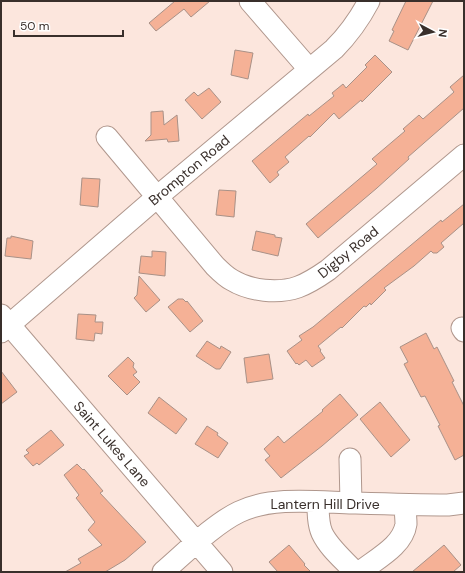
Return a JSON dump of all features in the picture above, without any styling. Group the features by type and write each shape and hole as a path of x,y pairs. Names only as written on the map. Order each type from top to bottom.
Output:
{"street":[{"path":"250,1 309,69"},
{"name":"Brompton Road","path":"4,324 334,49 359,21 369,1"},
{"name":"Digby Road","path":"107,137 215,266 231,280 249,287 265,290 282,290 297,287 312,281 328,270 464,155"},
{"name":"Saint Lukes Lane","path":"4,324 222,572"},
{"path":"350,459 351,503"},
{"name":"Lantern Hill Drive","path":"163,572 225,520 256,505 274,502 405,505 448,505 464,503"},
{"path":"318,502 319,520 322,533 328,542 355,572"},
{"path":"360,572 395,545 402,535 406,524 405,505"}],"building":[{"path":"175,1 210,1 191,17 184,9 156,31 149,23"},
{"path":"406,1 433,1 408,50 389,41 394,31 392,30"},
{"path":"235,50 253,53 248,79 231,75"},
{"path":"375,55 392,72 362,102 361,100 339,119 334,113 310,137 309,136 285,157 289,162 277,172 279,175 270,183 252,161 308,114 309,116 334,96 332,93 343,84 346,88 367,67 365,65"},
{"path":"464,75 464,108 408,157 409,159 377,188 318,238 306,224 377,164 372,159 405,131 403,129 419,115 423,119 454,92 450,87"},
{"path":"209,88 221,102 202,119 185,100 194,92 198,96"},
{"path":"163,111 164,125 177,115 179,141 168,142 167,139 145,141 151,135 151,112"},
{"path":"82,178 100,179 98,207 80,205"},
{"path":"219,190 236,191 234,217 216,215"},
{"path":"464,204 464,223 441,243 444,247 437,253 433,253 431,251 414,266 384,288 386,290 371,305 370,303 366,307 364,306 342,328 341,327 318,346 325,358 312,367 306,360 299,365 297,363 296,364 287,351 302,340 299,336 313,327 441,220 442,222"},
{"path":"256,231 282,238 278,256 252,250"},
{"path":"11,236 33,241 31,259 5,256 7,238 11,238"},
{"path":"152,251 166,252 165,276 139,273 141,256 152,257"},
{"path":"139,276 160,300 146,312 134,298 137,295"},
{"path":"178,299 187,301 203,321 190,332 168,307"},
{"path":"78,314 96,315 95,322 103,322 102,334 95,333 94,341 76,339"},
{"path":"426,333 434,349 437,347 454,381 452,382 464,406 464,455 455,460 438,426 440,425 425,396 421,397 404,364 408,362 400,347"},
{"path":"207,341 220,349 221,346 231,352 220,369 216,369 196,356"},
{"path":"269,354 273,379 247,383 244,358"},
{"path":"128,357 134,363 133,367 137,372 133,375 140,382 127,395 108,376"},
{"path":"1,371 17,392 1,404"},
{"path":"340,394 358,415 281,478 265,460 270,456 264,449 278,436 284,443 323,411 322,410"},
{"path":"159,397 187,419 176,434 148,413"},
{"path":"380,402 410,440 391,457 360,419"},
{"path":"207,426 218,433 217,435 228,443 218,458 195,444"},
{"path":"51,430 64,445 39,465 37,463 33,466 24,456 29,453 26,450"},
{"path":"77,464 83,470 84,469 103,491 100,493 146,542 125,560 105,572 65,572 81,563 78,559 102,545 88,530 95,522 76,498 79,495 64,475"},
{"path":"289,545 311,572 278,572 269,562"},
{"path":"444,545 461,565 453,572 412,572"}]}
